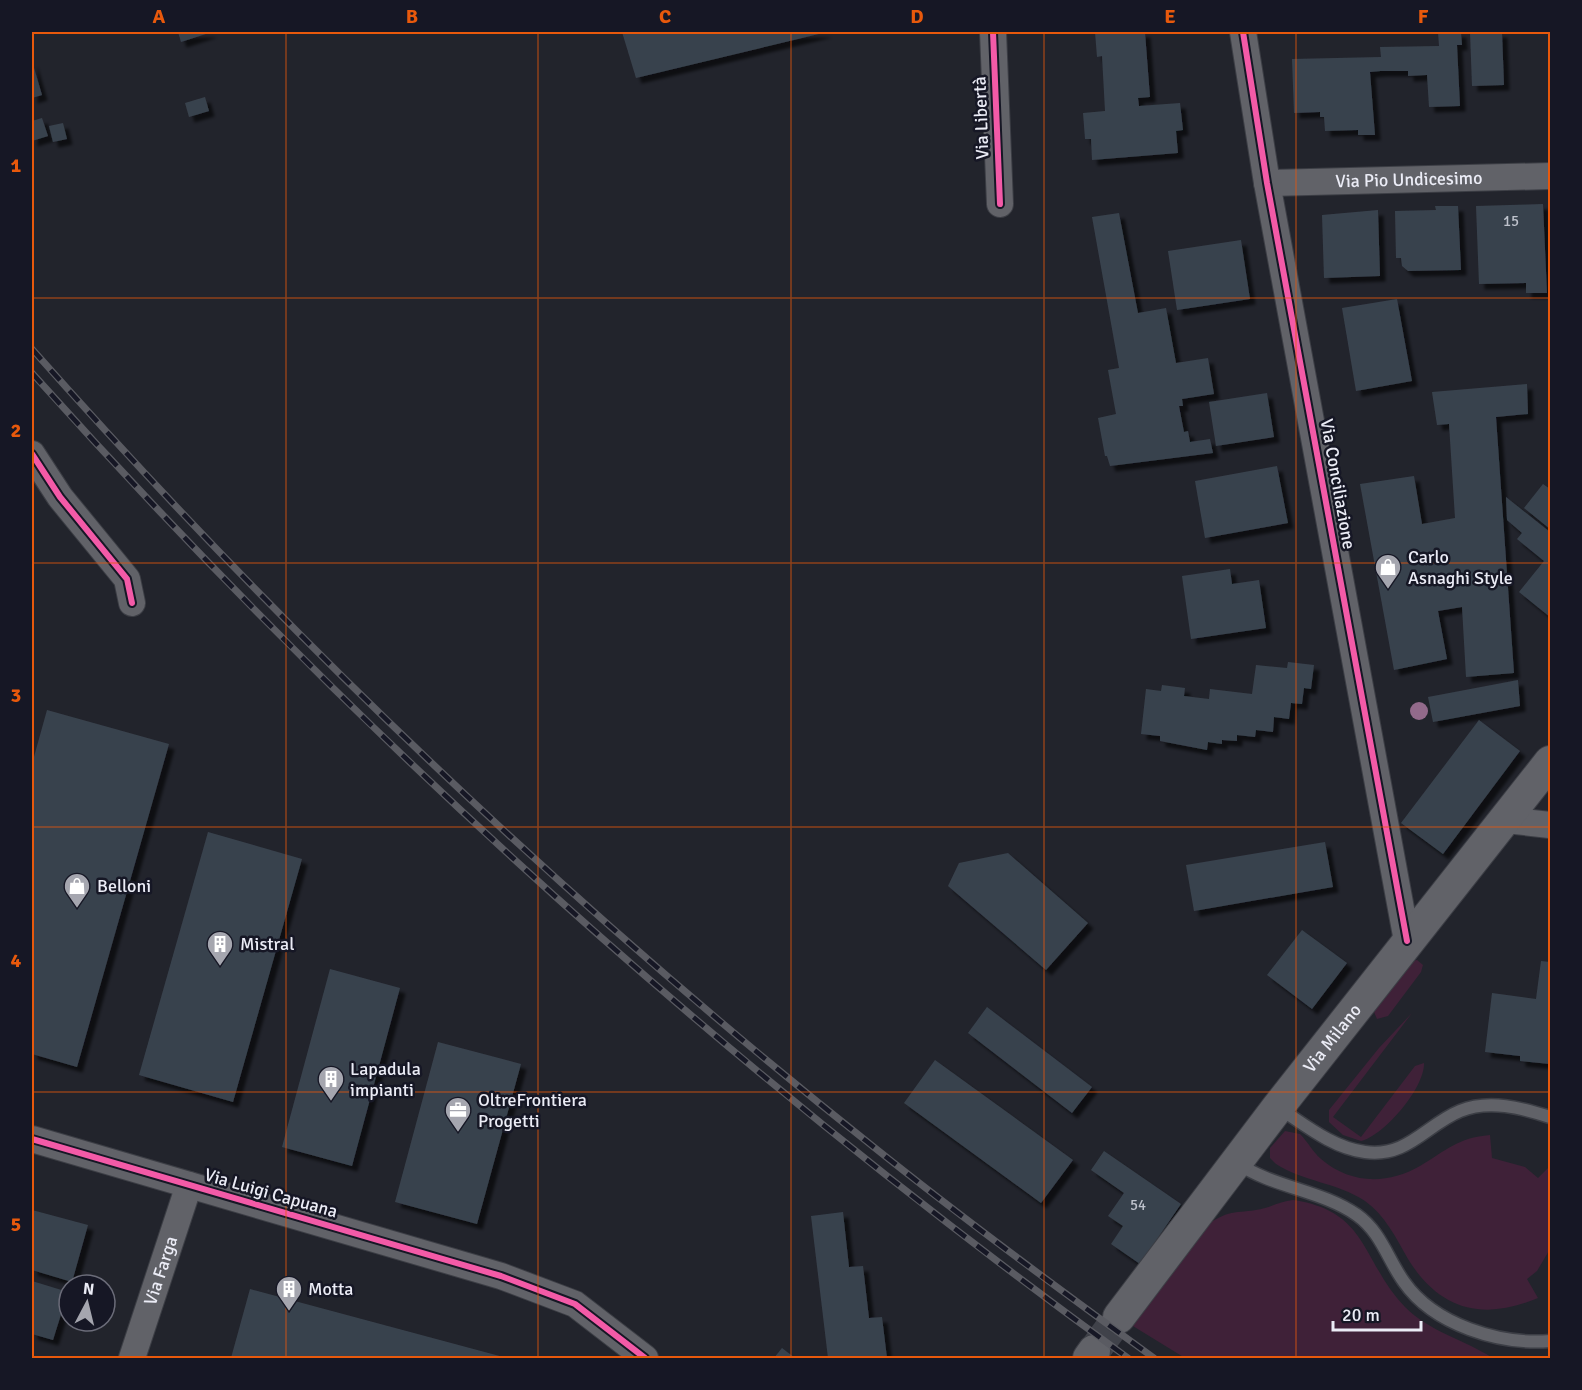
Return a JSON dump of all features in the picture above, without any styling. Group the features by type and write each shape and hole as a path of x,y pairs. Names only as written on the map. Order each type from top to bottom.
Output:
{"street":[{"name":"Via Libertà","path":"993,32 1000,204"},
{"name":"Via Conciliazione","path":"1244,32 1267,183 1407,942"},
{"name":"Via Pio Undicesimo","path":"1267,183 1551,176"},
{"path":"32,454 60,496 127,579 132,603"},
{"name":"Via Milano","path":"1119,1317 1278,1107 1551,762"},
{"path":"1506,820 1551,825"},
{"name":"Via Luigi Capuana","path":"32,1139 501,1276 575,1304 645,1359"},
{"name":"Via Farga","path":"132,1359 189,1185"}],"lane":[{"path":"1278,1107 1343,1146 1379,1153 1409,1145 1461,1110 1510,1106 1551,1118"},
{"path":"1237,1163 1274,1184 1320,1197 1358,1216 1373,1229 1410,1290 1443,1316 1496,1337 1532,1343 1551,1341"}],"shaded area":[{"path":"1417,960 1423,965 1421,972 1388,1016 1377,1019 1374,1012 1376,1007 1412,961"},
{"path":"1412,1013 1333,1117 1361,1137 1415,1066 1424,1063 1423,1073 1411,1097 1392,1120 1371,1137 1361,1141 1343,1135 1329,1122 1329,1110 1379,1048"},
{"path":"1285,1131 1300,1134 1318,1156 1332,1167 1356,1177 1369,1179 1382,1179 1407,1172 1460,1142 1490,1135 1492,1158 1525,1167 1538,1178 1550,1166 1550,1249 1537,1271 1527,1279 1538,1298 1499,1309 1465,1307 1449,1300 1421,1277 1384,1220 1365,1201 1343,1190 1286,1170 1270,1158 1270,1148"},
{"path":"1293,1200 1318,1206 1336,1215 1350,1227 1361,1240 1391,1290 1414,1315 1493,1358 1185,1358 1128,1323 1206,1226 1222,1216"}],"building":[{"path":"178,32 212,32 181,42"},
{"path":"622,32 827,32 636,78"},
{"path":"1095,32 1145,32 1150,97 1138,98 1139,106 1180,103 1183,130 1176,131 1178,153 1092,160 1091,139 1085,139 1083,113 1105,111 1102,56 1097,57"},
{"path":"1438,32 1461,32 1462,45 1457,45 1460,106 1429,107 1427,75 1408,76 1408,71 1381,71 1370,72 1375,135 1358,135 1358,130 1325,131 1324,117 1320,117 1320,112 1294,113 1292,59 1381,57 1380,47 1439,46"},
{"path":"1470,32 1502,32 1504,85 1472,86"},
{"path":"32,61 42,95 32,98"},
{"path":"205,97 209,111 189,117 185,103"},
{"path":"42,118 48,136 32,141 32,121"},
{"path":"63,123 67,139 53,142 49,126"},
{"path":"1543,204 1547,293 1526,293 1526,283 1479,284 1476,206"},
{"path":"1435,206 1458,206 1461,270 1408,271 1402,266 1401,258 1396,258 1395,211 1436,210"},
{"path":"1378,210 1380,276 1324,278 1322,215"},
{"path":"1119,213 1138,313 1166,308 1176,363 1208,358 1214,394 1182,399 1183,406 1179,406 1184,432 1188,431 1190,442 1210,439 1213,453 1110,466 1105,456 1098,418 1116,414 1108,370 1119,368 1092,217"},
{"path":"1241,240 1250,299 1177,310 1168,251"},
{"path":"1397,299 1412,381 1356,391 1342,308"},
{"path":"1527,384 1528,414 1496,417 1514,673 1466,677 1462,607 1438,611 1447,659 1394,670 1360,484 1414,476 1422,524 1455,518 1449,424 1437,425 1432,392"},
{"path":"1267,393 1274,437 1216,446 1209,402"},
{"path":"1277,466 1288,523 1205,538 1195,481"},
{"path":"1543,484 1550,489 1550,529 1524,508"},
{"path":"1506,497 1550,532 1550,617 1519,592 1544,561 1517,539 1522,533 1507,520"},
{"path":"1230,569 1232,584 1259,580 1266,628 1191,639 1182,576"},
{"path":"1288,662 1314,665 1311,689 1304,688 1302,704 1291,703 1289,719 1274,717 1273,732 1256,730 1255,737 1237,735 1237,741 1222,740 1222,744 1208,742 1207,750 1160,741 1160,736 1141,734 1146,689 1161,691 1162,685 1185,688 1184,696 1209,699 1210,689 1252,694 1256,665 1287,668"},
{"path":"1518,680 1520,706 1433,722 1428,697"},
{"name":"Belloni","path":"47,710 169,744 77,1067 32,1054 32,764"},
{"path":"1479,720 1520,751 1443,854 1401,823"},
{"name":"Mistral","path":"208,832 302,859 233,1102 139,1075"},
{"path":"1325,842 1333,887 1194,911 1186,865"},
{"path":"1008,853 1088,923 1046,970 948,886 959,863"},
{"path":"1302,930 1347,963 1312,1009 1267,975"},
{"path":"1541,961 1550,962 1550,1064 1520,1061 1520,1056 1485,1052 1492,993 1536,999"},
{"name":"Lapadula impianti","path":"330,969 400,988 352,1166 282,1147"},
{"path":"987,1007 1092,1087 1072,1113 968,1033"},
{"name":"OltreFrontiera Progetti","path":"438,1042 521,1064 477,1224 395,1202"},
{"path":"935,1060 1073,1160 1041,1203 904,1103"},
{"path":"1104,1151 1181,1204 1140,1264 1111,1244 1123,1226 1108,1216 1124,1193 1091,1170"},
{"path":"32,1210 88,1225 75,1273 57,1273 57,1278 32,1270"},
{"path":"843,1212 849,1267 863,1266 869,1318 882,1317 887,1358 828,1358 811,1216"},
{"path":"32,1281 57,1289 57,1327 53,1340 32,1334"},
{"name":"Motta","path":"250,1289 507,1358 231,1358"},
{"path":"782,1348 795,1358 774,1358"}],"tunnel":[{"path":"1094,1351 1119,1317"}],"railway":[{"path":"32,349 229,562 332,666 542,866 651,962 875,1148 1013,1255 1154,1358"},
{"path":"32,373 157,509 286,641 418,770 553,895 692,1016 834,1134 980,1248 1128,1358"}],"cycle path":[{"path":"993,32 1000,204"},
{"path":"1243,32 1267,183 1407,941"},
{"path":"32,454 60,497 127,579 132,603"},
{"path":"32,1139 501,1276 575,1304 645,1358"}],"place":[{"name":"Carlo Asnaghi Style","path":"1388,590"},
{"name":"Belloni","path":"77,909"},
{"name":"Mistral","path":"220,967"},
{"name":"Lapadula impianti","path":"331,1102"},
{"name":"OltreFrontiera Progetti","path":"458,1133"},
{"name":"Motta","path":"289,1312"}]}
